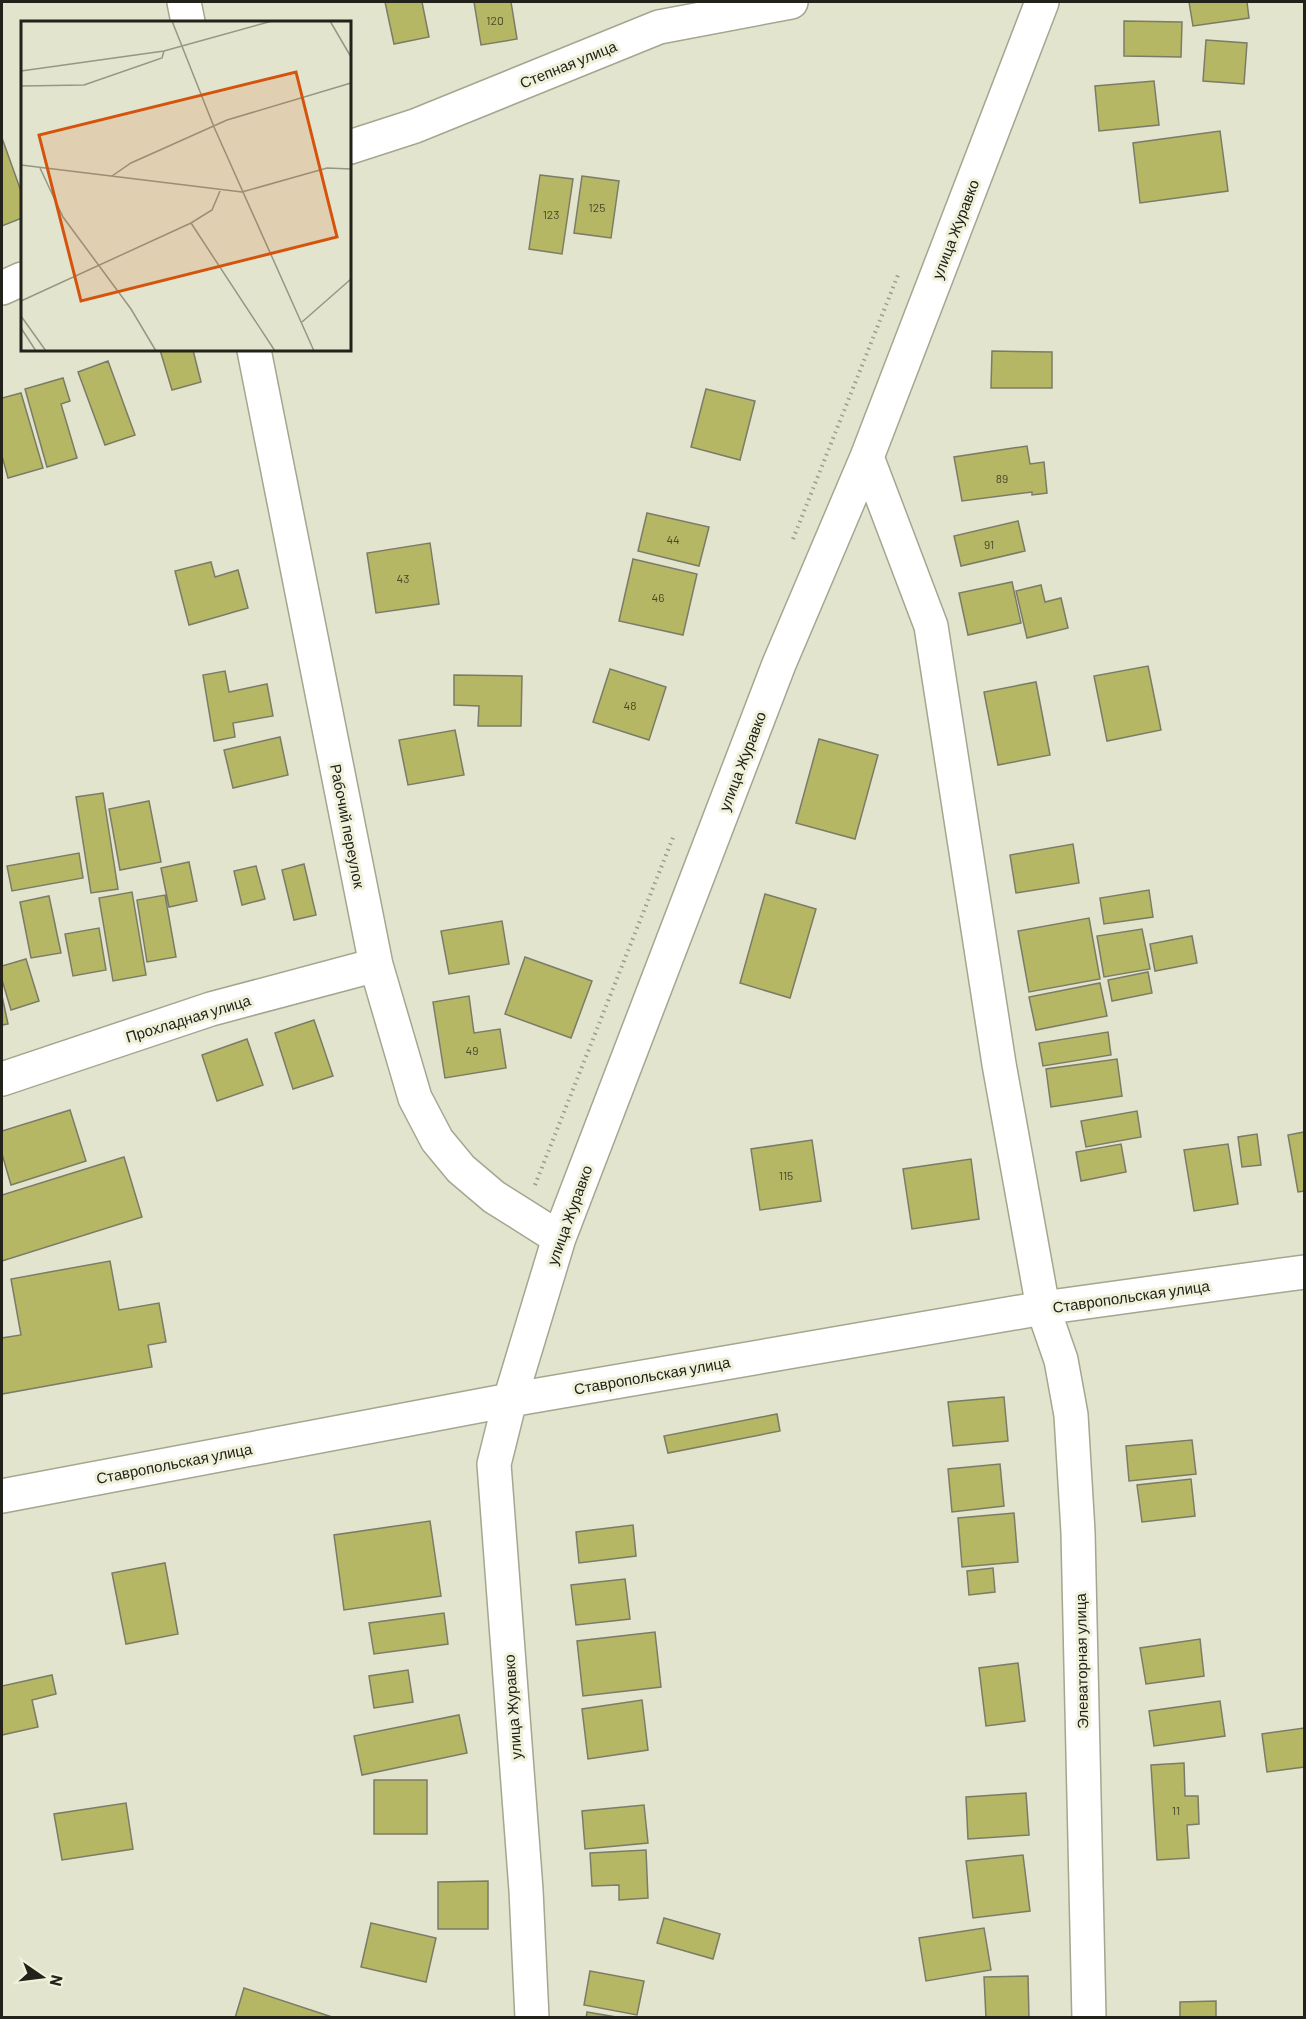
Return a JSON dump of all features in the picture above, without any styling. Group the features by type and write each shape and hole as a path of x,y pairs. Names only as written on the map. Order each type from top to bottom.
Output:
{"street":[{"path":"184,2 188,21"},
{"name":"Степная улица","path":"351,147 415,126 659,27 791,2"},
{"name":"улица Журавко","path":"532,2018 526,1890 494,1464 510,1400 559,1239 779,664 867,457 1042,2"},
{"path":"2,288 21,279"},
{"name":"Рабочий переулок","path":"254,351 376,965 415,1098 437,1140 461,1169 494,1197 559,1239"},
{"path":"867,457 931,626 999,1064 1043,1308"},
{"name":"Прохладная улица","path":"2,1079 211,1009 376,965"},
{"name":"Ставропольская улица","path":"2,1496 510,1400 1043,1308 1305,1272"},
{"name":"Элеваторная улица","path":"1043,1308 1061,1360 1071,1415 1078,1532 1089,2018"}],"building":[{"path":"385,2 422,2 429,37 394,44"},
{"path":"474,2 511,2 517,39 481,45"},
{"path":"1189,2 1247,2 1249,18 1193,26"},
{"path":"1124,21 1182,22 1181,57 1124,56"},
{"path":"1206,40 1247,43 1244,84 1203,81"},
{"path":"1154,81 1159,125 1099,131 1095,86"},
{"path":"1220,131 1228,191 1140,203 1133,143"},
{"path":"2,138 21,191 21,218 2,226"},
{"path":"540,175 573,179 562,254 529,249"},
{"path":"582,176 619,181 611,238 574,233"},
{"path":"160,351 193,351 201,382 172,390"},
{"path":"992,351 1052,352 1052,388 991,388"},
{"path":"108,361 135,435 105,445 78,372"},
{"path":"63,378 70,401 61,404 77,458 47,467 25,389"},
{"path":"706,389 755,401 740,460 691,447"},
{"path":"21,393 43,468 8,478 2,456 2,398"},
{"path":"1027,446 1030,464 1044,462 1047,493 1032,495 1032,492 962,501 954,457"},
{"path":"647,513 709,527 699,566 638,551"},
{"path":"1018,521 1025,551 961,566 954,536"},
{"path":"430,543 439,604 376,613 367,553"},
{"path":"633,559 697,574 683,635 619,621"},
{"path":"211,562 215,577 238,570 248,608 189,625 175,571"},
{"path":"1012,582 1021,623 968,635 959,593"},
{"path":"1041,585 1045,602 1061,598 1068,628 1027,638 1016,591"},
{"path":"1148,666 1161,730 1107,741 1094,676"},
{"path":"610,669 666,687 649,740 593,722"},
{"path":"225,671 229,692 267,684 273,716 233,723 235,737 214,741 203,675"},
{"path":"454,675 522,676 521,726 478,726 479,706 454,705"},
{"path":"1036,682 1050,755 998,765 984,692"},
{"path":"455,730 464,775 408,785 399,740"},
{"path":"280,737 288,775 233,788 224,750"},
{"path":"819,739 878,755 855,839 796,823"},
{"path":"103,793 118,889 91,893 76,797"},
{"path":"149,801 161,862 120,870 109,809"},
{"path":"1073,844 1079,883 1016,893 1010,855"},
{"path":"79,853 83,878 12,891 7,866"},
{"path":"189,862 197,901 169,907 161,868"},
{"path":"304,864 316,915 294,920 282,870"},
{"path":"256,866 265,899 242,905 234,871"},
{"path":"1149,890 1153,917 1104,924 1100,898"},
{"path":"132,892 146,975 113,981 99,898"},
{"path":"765,894 816,909 790,998 740,983"},
{"path":"165,895 176,957 147,962 137,900"},
{"path":"49,896 61,953 31,958 20,902"},
{"path":"1089,918 1100,979 1029,992 1018,931"},
{"path":"502,921 509,964 449,974 441,931"},
{"path":"99,928 106,970 73,976 65,934"},
{"path":"1142,929 1150,969 1104,977 1097,936"},
{"path":"1192,936 1197,963 1155,971 1150,944"},
{"path":"525,957 592,981 571,1038 505,1014"},
{"path":"26,959 39,1001 11,1010 2,980 2,966"},
{"path":"1148,972 1152,993 1112,1001 1108,980"},
{"path":"1100,983 1107,1016 1036,1030 1029,997"},
{"path":"2,996 8,1024 2,1025"},
{"path":"469,996 474,1033 500,1029 506,1068 445,1078 433,1002"},
{"path":"314,1020 333,1076 293,1089 275,1033"},
{"path":"1108,1032 1111,1055 1043,1066 1039,1043"},
{"path":"247,1039 263,1085 217,1101 202,1055"},
{"path":"1117,1059 1122,1096 1051,1107 1046,1069"},
{"path":"70,1110 86,1161 11,1185 2,1154 2,1131"},
{"path":"1137,1111 1141,1137 1086,1147 1081,1121"},
{"path":"1304,1132 1304,1191 1298,1192 1288,1135"},
{"path":"1257,1134 1261,1165 1242,1167 1238,1137"},
{"path":"812,1140 821,1201 760,1210 751,1149"},
{"path":"1121,1144 1126,1172 1081,1181 1076,1152"},
{"path":"1228,1144 1238,1204 1194,1211 1184,1150"},
{"path":"124,1157 142,1217 2,1261 2,1195"},
{"path":"971,1159 979,1219 912,1229 903,1169"},
{"path":"110,1261 119,1310 159,1303 166,1342 148,1345 152,1367 2,1394 2,1338 21,1335 11,1279"},
{"path":"1004,1397 1008,1441 953,1446 948,1402"},
{"path":"777,1414 780,1431 668,1453 664,1436"},
{"path":"1192,1440 1196,1474 1129,1481 1126,1446"},
{"path":"1000,1464 1004,1506 952,1512 948,1469"},
{"path":"1191,1479 1195,1516 1142,1522 1137,1485"},
{"path":"1014,1513 1018,1562 962,1567 958,1518"},
{"path":"430,1521 441,1596 344,1610 334,1535"},
{"path":"633,1525 636,1556 579,1563 576,1532"},
{"path":"165,1563 178,1634 126,1644 112,1573"},
{"path":"993,1568 995,1592 969,1595 967,1571"},
{"path":"625,1579 630,1619 576,1625 571,1585"},
{"path":"444,1613 448,1644 374,1654 369,1623"},
{"path":"655,1632 661,1687 583,1696 577,1641"},
{"path":"1200,1639 1204,1676 1146,1684 1140,1648"},
{"path":"1018,1663 1025,1721 986,1726 979,1668"},
{"path":"408,1670 413,1702 374,1708 369,1676"},
{"path":"52,1675 56,1694 32,1700 38,1727 2,1735 2,1686"},
{"path":"642,1700 648,1750 588,1759 582,1709"},
{"path":"1220,1701 1225,1736 1154,1746 1149,1711"},
{"path":"459,1715 467,1753 362,1775 354,1736"},
{"path":"1304,1728 1304,1767 1267,1772 1262,1734"},
{"path":"1184,1763 1185,1796 1198,1796 1199,1824 1187,1825 1189,1858 1157,1860 1151,1765"},
{"path":"374,1780 427,1780 427,1834 374,1834"},
{"path":"1026,1793 1029,1835 968,1839 966,1797"},
{"path":"126,1803 133,1849 62,1860 54,1814"},
{"path":"644,1805 648,1843 585,1849 582,1811"},
{"path":"646,1850 648,1898 619,1900 619,1885 592,1886 590,1853"},
{"path":"1023,1855 1030,1911 973,1918 966,1861"},
{"path":"488,1881 488,1929 438,1929 438,1882"},
{"path":"664,1918 720,1934 713,1959 657,1943"},
{"path":"371,1923 436,1938 426,1982 361,1967"},
{"path":"984,1928 991,1970 926,1981 919,1938"},
{"path":"590,1971 644,1981 637,2015 584,2005"},
{"path":"1028,1976 1029,2018 986,2018 984,1977"},
{"path":"244,1988 335,2018 235,2018"},
{"path":"1216,2001 1216,2018 1180,2018 1180,2002"},
{"path":"587,2012 622,2018 586,2018"}]}
